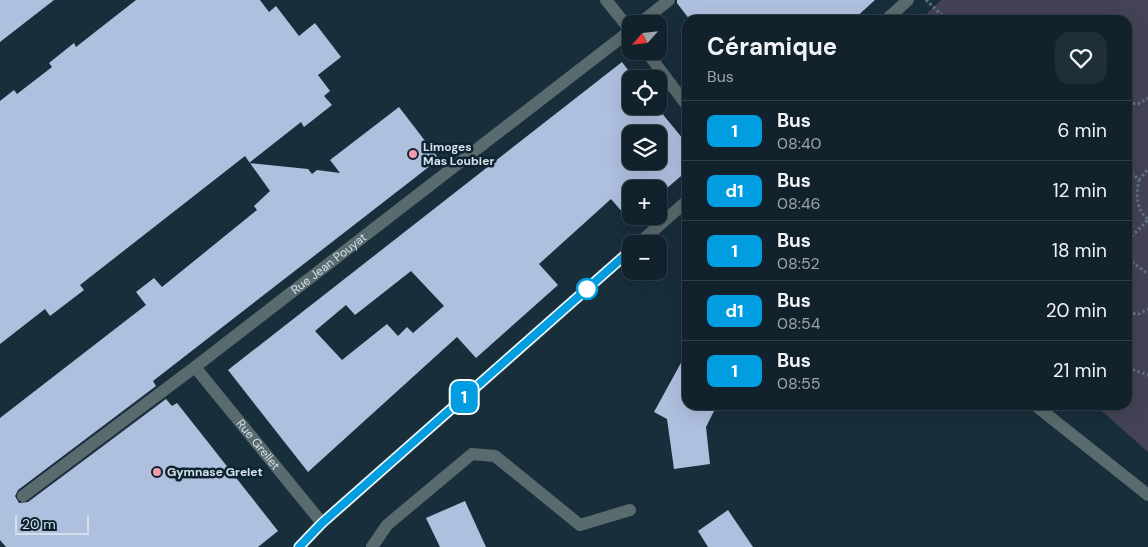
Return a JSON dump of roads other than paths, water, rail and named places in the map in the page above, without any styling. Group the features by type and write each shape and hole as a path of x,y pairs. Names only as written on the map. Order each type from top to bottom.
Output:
{"street":[{"path":"606,0 622,19"},
{"path":"650,15 669,0"},
{"path":"892,15 908,0"},
{"name":"Rue Jean Pouyat","path":"23,496 195,367 622,37"},
{"path":"653,60 682,99"},
{"path":"648,235 682,205"},
{"path":"305,545 322,523 622,258"},
{"name":"Rue Grellet","path":"195,367 322,523"},
{"path":"1041,410 1148,495"},
{"path":"372,547 387,525 472,454 495,456 580,525 630,510"}],"place":[{"name":"Limoges Mas Loubier","path":"413,154"},
{"name":"Gymnase Grelet","path":"157,472"}]}
